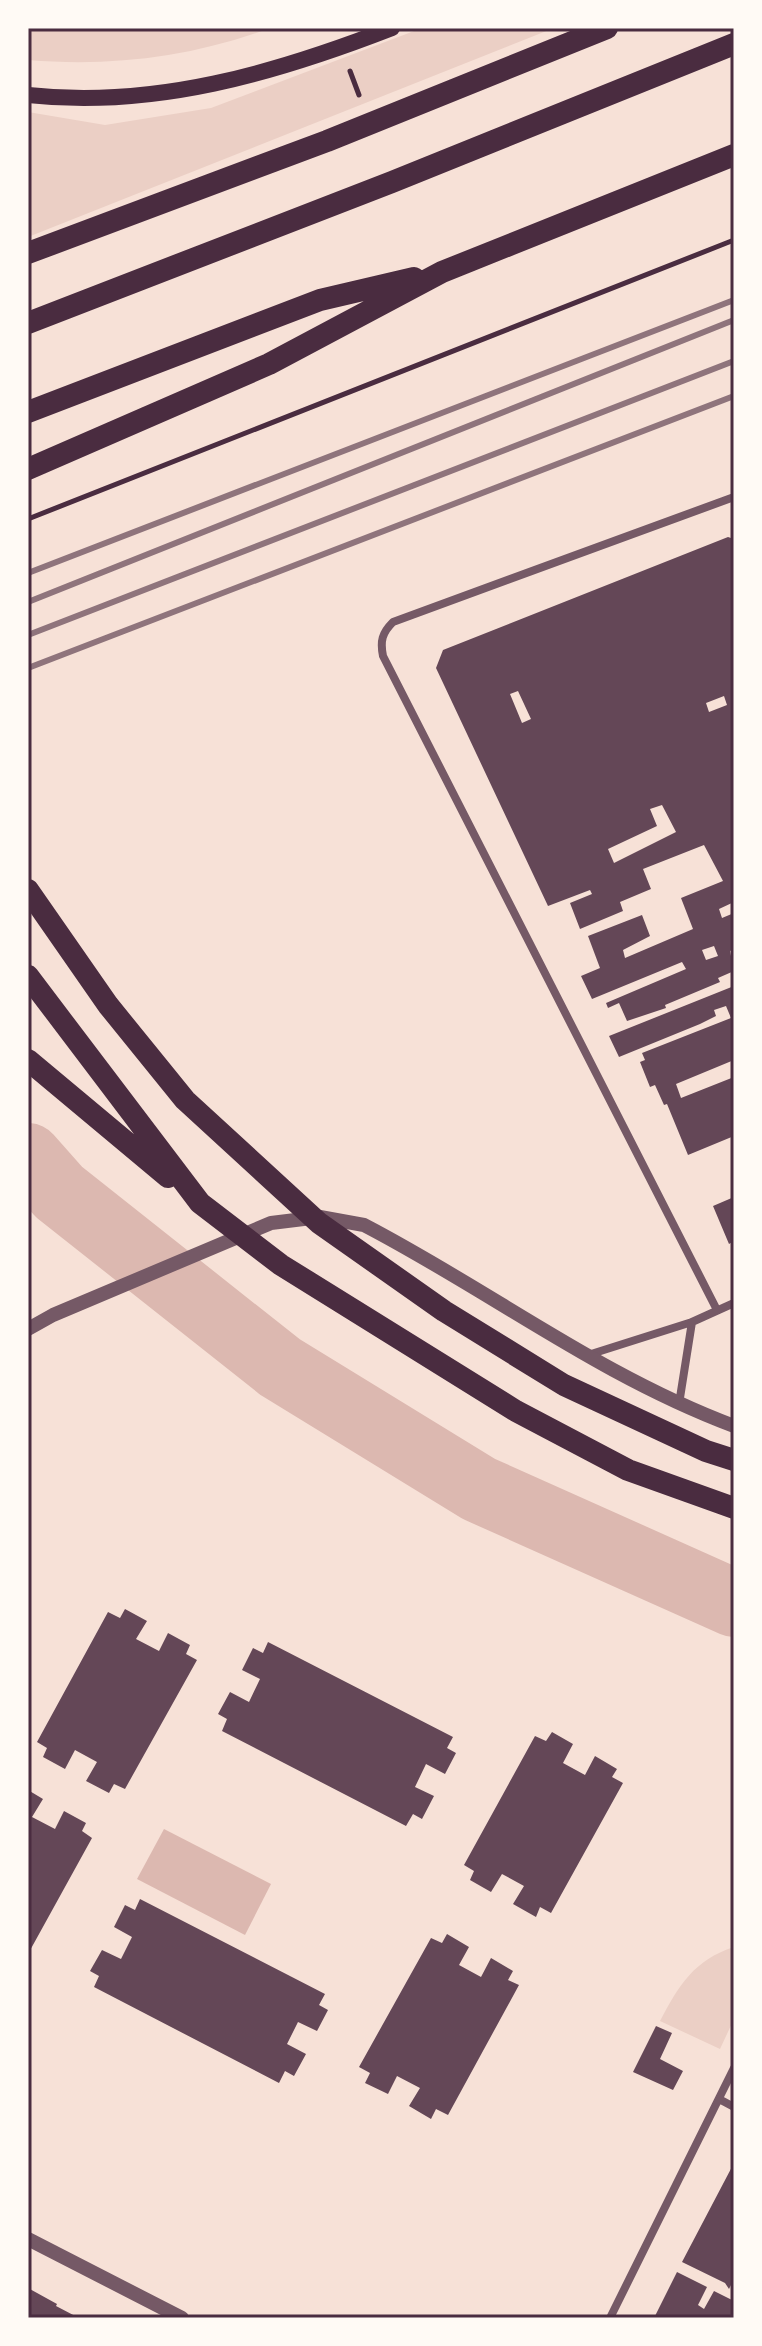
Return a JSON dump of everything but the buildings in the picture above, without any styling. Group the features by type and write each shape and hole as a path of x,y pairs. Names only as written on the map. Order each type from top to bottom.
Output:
{"highway":[{"path":"28,253 327,141 607,28"},
{"path":"28,323 392,182 734,44"},
{"path":"28,469 269,364 442,272 734,155"},
{"path":"28,412 320,300 442,272"},
{"path":"28,890 108,1005 185,1100 319,1223 444,1311 564,1385 706,1451 734,1460"},
{"path":"28,976 200,1203"},
{"path":"28,1060 200,1203 281,1265 516,1411 628,1470 734,1508"}],"main road":[{"path":"28,95 73,100 164,93 244,79 392,28"}],"street":[{"path":"717,1310 383,656 384,632 393,622 734,497"},
{"path":"28,1329 53,1315 271,1223 320,1217 364,1225 585,1356 678,1405 734,1426"},
{"path":"585,1356 692,1322 734,1303"},
{"path":"678,1405 692,1322"},
{"path":"610,2318 734,2068"},
{"path":"719,2099 734,2107"},
{"path":"28,2239 182,2318"}],"path":[{"path":"28,519 734,240"}],"shaded area":[{"path":"28,28 270,28 211,46 151,58 59,62 28,60"},
{"path":"422,28 554,28 28,237 28,112 105,125 211,108"},
{"path":"164,1829 271,1884 245,1935 137,1879"},
{"path":"734,1947 734,2019 720,2049 660,2021 689,1975 708,1959"}],"waterway":[{"path":"28,1157 59,1192 280,1367 479,1489 734,1603"}],"railway":[{"path":"28,573 734,300"},
{"path":"28,602 734,320"},
{"path":"28,635 734,361"},
{"path":"28,668 734,396"}]}
